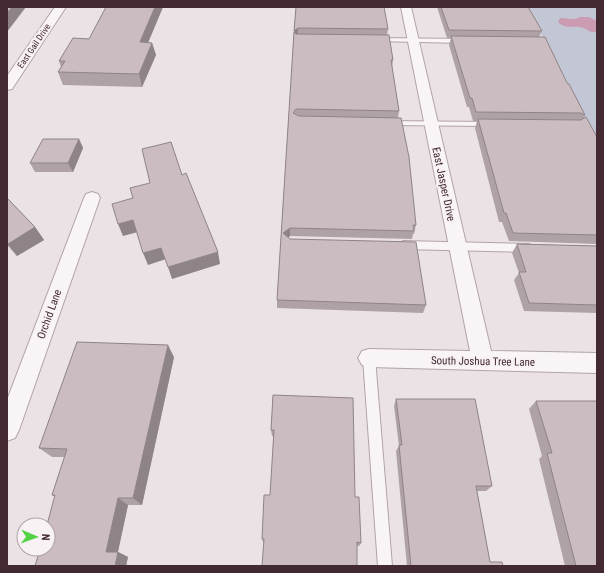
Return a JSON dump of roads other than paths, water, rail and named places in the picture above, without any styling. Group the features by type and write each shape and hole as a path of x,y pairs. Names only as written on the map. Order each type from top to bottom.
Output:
{"street":[{"name":"East Gail Drive","path":"7,86 61,7"},
{"name":"East Jasper Drive","path":"406,7 482,360"},
{"name":"Orchid Lane","path":"7,430 92,198"},
{"name":"South Joshua Tree Lane","path":"369,358 597,363"}],"lane":[{"path":"367,40 468,41"},
{"path":"377,123 500,124"},
{"path":"397,245 535,248"},
{"path":"369,358 385,566"}]}
